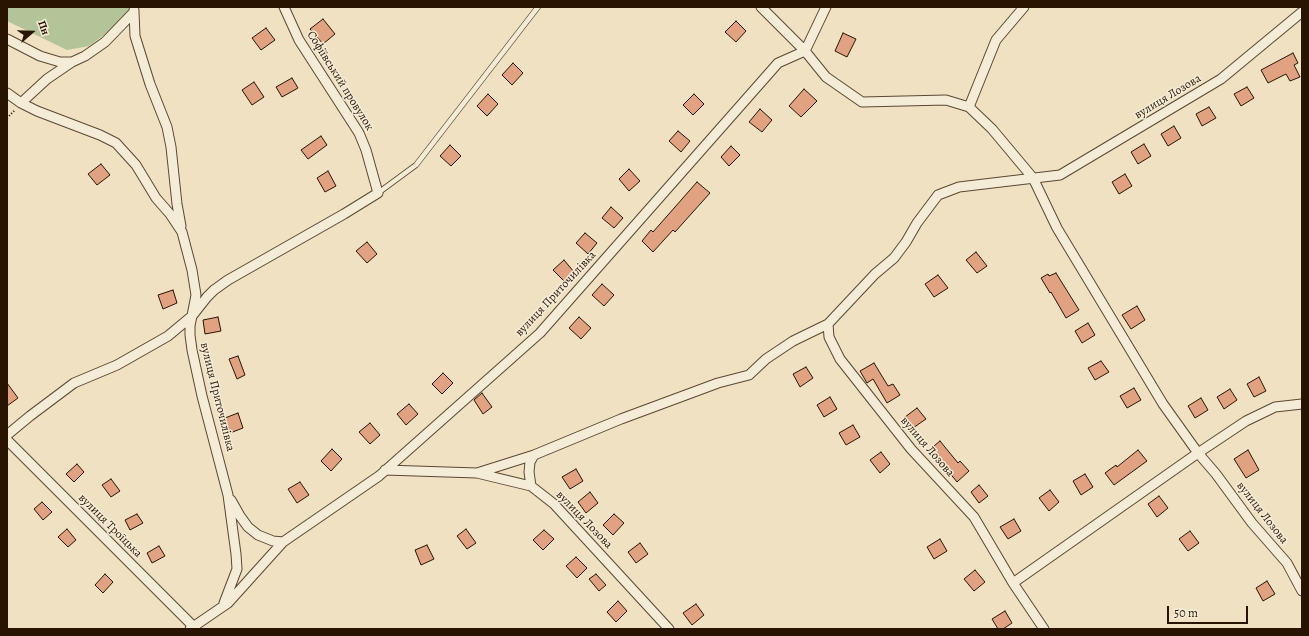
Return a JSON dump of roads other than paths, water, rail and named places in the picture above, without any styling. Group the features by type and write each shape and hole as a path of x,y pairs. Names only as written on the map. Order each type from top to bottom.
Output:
{"street":[{"name":"Софіївський провулок","path":"284,7 299,40 359,133 366,150 378,193"},
{"path":"761,7 805,51 826,77 862,102 946,100 969,107 996,40 1024,7"},
{"path":"805,51 826,7"},
{"path":"21,103 47,79 72,62 90,53 105,42 134,10"},
{"path":"134,10 135,36 150,84 167,127 182,232"},
{"name":"вулиця Лозова","path":"1032,178 1060,175 1221,79 1302,12"},
{"path":"7,39 40,56 60,62 72,62"},
{"name":"вулиця Приточилівка","path":"193,628 228,603 283,542 379,476 540,333 778,63 805,51"},
{"name":"вулиця Приточилівка","path":"7,93 37,112 100,134 116,143 136,166 156,198 170,214 182,232 192,270 195,289 195,302 190,335 192,350 202,396 228,495 237,562 237,569 223,606"},
{"name":"вулиця Лозова","path":"969,107 992,129 1032,178 1057,228 1163,404 1198,453 1216,474 1252,522 1287,563 1302,591"},
{"path":"476,473 534,455 621,419 718,383 749,375 766,359 793,341 828,324 875,274 894,258 906,242 917,222 938,195 959,187 1032,178"},
{"path":"7,435 74,383 117,365 168,336 192,316 207,297 228,280 334,220 378,193"},
{"name":"вулиця Лозова","path":"828,324 829,336 840,359 911,449 974,517 1013,583 1044,629"},
{"path":"1013,583 1246,421 1275,407 1302,404"},
{"name":"вулиця Троїцька","path":"7,440 193,628"},
{"path":"531,486 529,472 530,462 534,455"},
{"name":"вулиця Лозова","path":"385,470 476,473 531,486 554,504 669,629"},
{"path":"228,495 248,527 258,535 273,542 283,542"}],"lane":[{"path":"378,193 416,165 538,7"}]}
